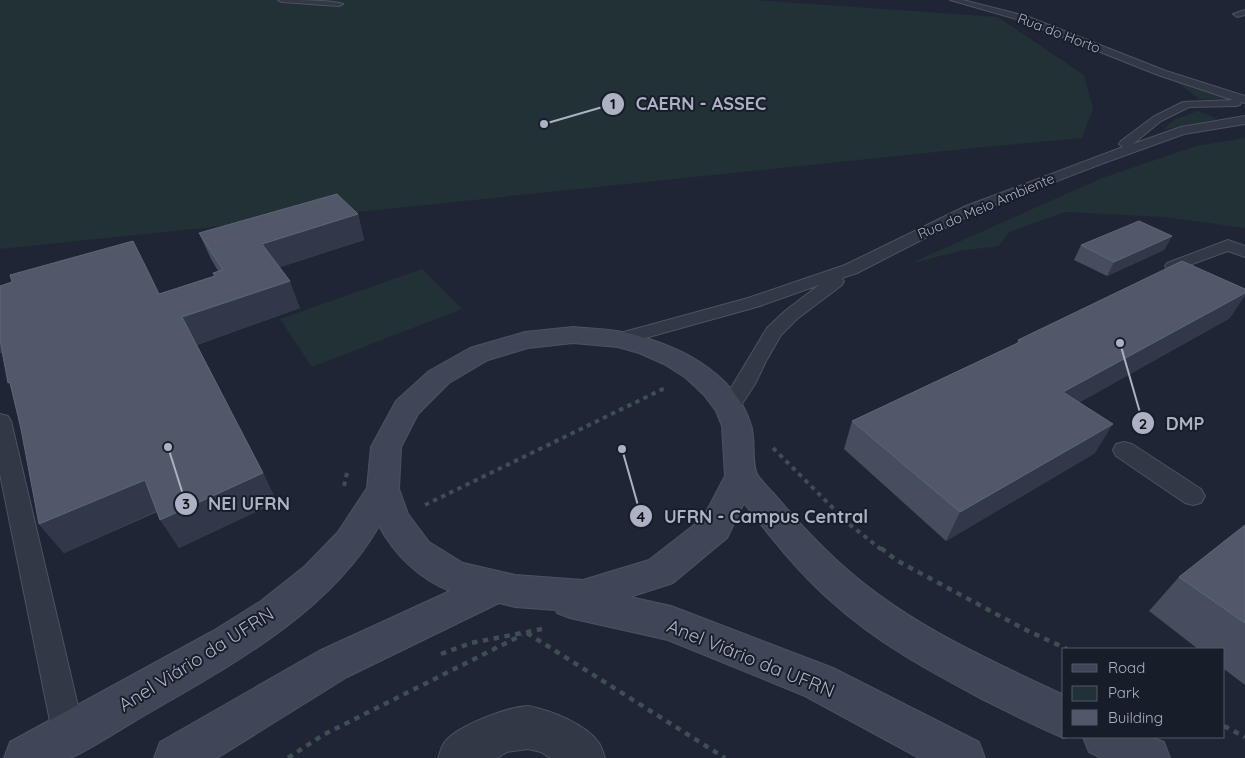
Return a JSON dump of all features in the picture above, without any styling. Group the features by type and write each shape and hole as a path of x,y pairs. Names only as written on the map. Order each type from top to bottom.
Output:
{"main road":[{"path":"573,335 620,339 648,347 673,358 696,372 714,388 729,408 737,426 740,476 716,528 660,572 583,596 511,590 454,576 417,552 388,505 386,446 406,408 439,377 479,354 525,340 573,335"},
{"path":"740,476 776,520 846,592 932,651 1062,716"},
{"name":"Anel Viário da UFRN","path":"26,758 68,736 246,632 299,592 338,558 362,526 388,505"},
{"path":"176,758 333,664 394,633 452,609 511,590"},
{"name":"Anel Viário da UFRN","path":"511,590 671,623 819,682 963,758"},
{"path":"1106,738 1148,758"}],"street":[{"path":"474,747 514,728 534,728 557,737 583,758"}],"lane":[{"path":"282,0 339,4"},
{"name":"Rua do Horto","path":"954,0 1023,18 1162,73 1245,102"},
{"name":"Rua do Horto","path":"1162,73 1192,103 1208,112 1240,120"},
{"name":"Rua do Meio Ambiente","path":"1096,161 1128,143 1157,119 1192,103 1245,102"},
{"name":"Rua do Meio Ambiente","path":"620,339 754,302 851,269 971,209 1096,161 1181,131 1240,120"},
{"path":"1173,266 1228,245 1245,252"},
{"name":"Rua do Meio Ambiente","path":"729,408 745,384 756,361 774,332 802,306 851,269"},
{"path":"0,421 68,736"},
{"path":"1124,450 1193,496"}],"path":[{"path":"388,505 696,372"},
{"path":"768,443 849,524 896,560 1024,629 1065,648"},
{"path":"344,488 348,469"},
{"path":"436,656 471,644 546,628"},
{"path":"1225,727 1245,737"}],"green space":[{"path":"0,0 755,0 998,17 1084,75 1093,109 1082,138 0,249"},
{"path":"1170,77 1231,99 1199,99"},
{"path":"1198,111 1217,119 1163,130 1175,119"},
{"path":"1245,138 1245,228 1164,217 1065,212 1009,232 999,246 959,251 907,265 1102,178 1196,146"},
{"path":"422,269 462,309 312,367 280,319"}],"building":[{"path":"337,194 358,214 262,244 290,281 182,317 263,473 160,520 145,480 39,524 21,429 10,382 8,383 0,340 0,286 12,282 10,275 133,241 159,294 215,276 213,273 223,270 199,233"},
{"path":"1139,221 1172,236 1114,262 1081,245"},
{"path":"1182,261 1245,289 1245,293 1063,392 1113,424 960,512 852,421 1020,342 1018,340"},
{"path":"1245,525 1245,623 1179,577"}],"place":[{"name":"CAERN - ASSEC","path":"544,124"},
{"name":"DMP","path":"1120,343"},
{"name":"NEI UFRN","path":"168,447"},
{"name":"UFRN - Campus Central","path":"622,449"}]}
